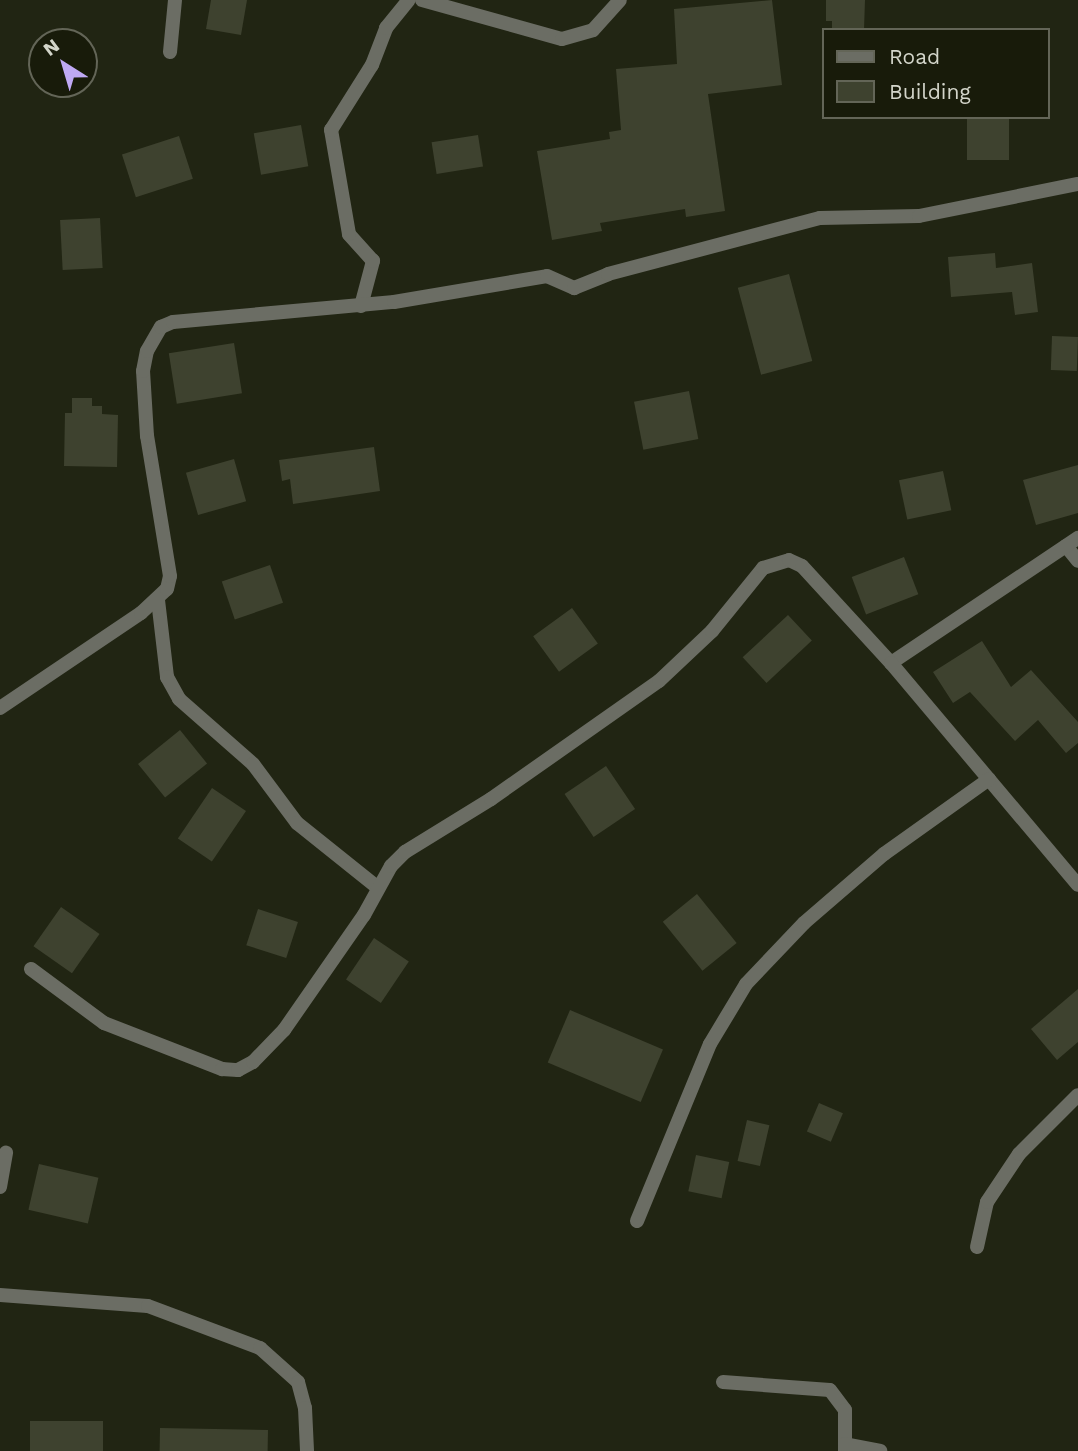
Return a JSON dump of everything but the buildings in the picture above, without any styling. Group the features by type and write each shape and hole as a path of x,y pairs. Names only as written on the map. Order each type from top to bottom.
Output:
{"street":[{"path":"170,52 175,0"},
{"path":"361,306 373,261 349,234 331,130 372,65 386,27 409,0"},
{"path":"422,0 562,39 593,30 620,0"},
{"path":"0,708 158,600 170,576 147,436 144,372 155,336 173,322 361,306 547,276 574,288 608,274 820,218 919,216 1078,184"},
{"path":"891,663 1072,542 1078,561"},
{"path":"31,969 104,1023 222,1069 238,1070 266,1052 284,1030 405,852 491,799 659,681 774,561 789,560 802,566 891,663 1078,885"},
{"path":"158,600 167,677 179,699 253,764 297,823 378,888"},
{"path":"637,1221 710,1044 746,984 804,923 884,854 989,779"},
{"path":"977,1247 987,1202 1013,1163 1040,1130 1078,1095"},
{"path":"0,1187 6,1153"},
{"path":"0,1294 148,1307 260,1348 298,1382 305,1408 307,1451"},
{"path":"723,1382 830,1390 845,1410 845,1448 880,1451"}]}
